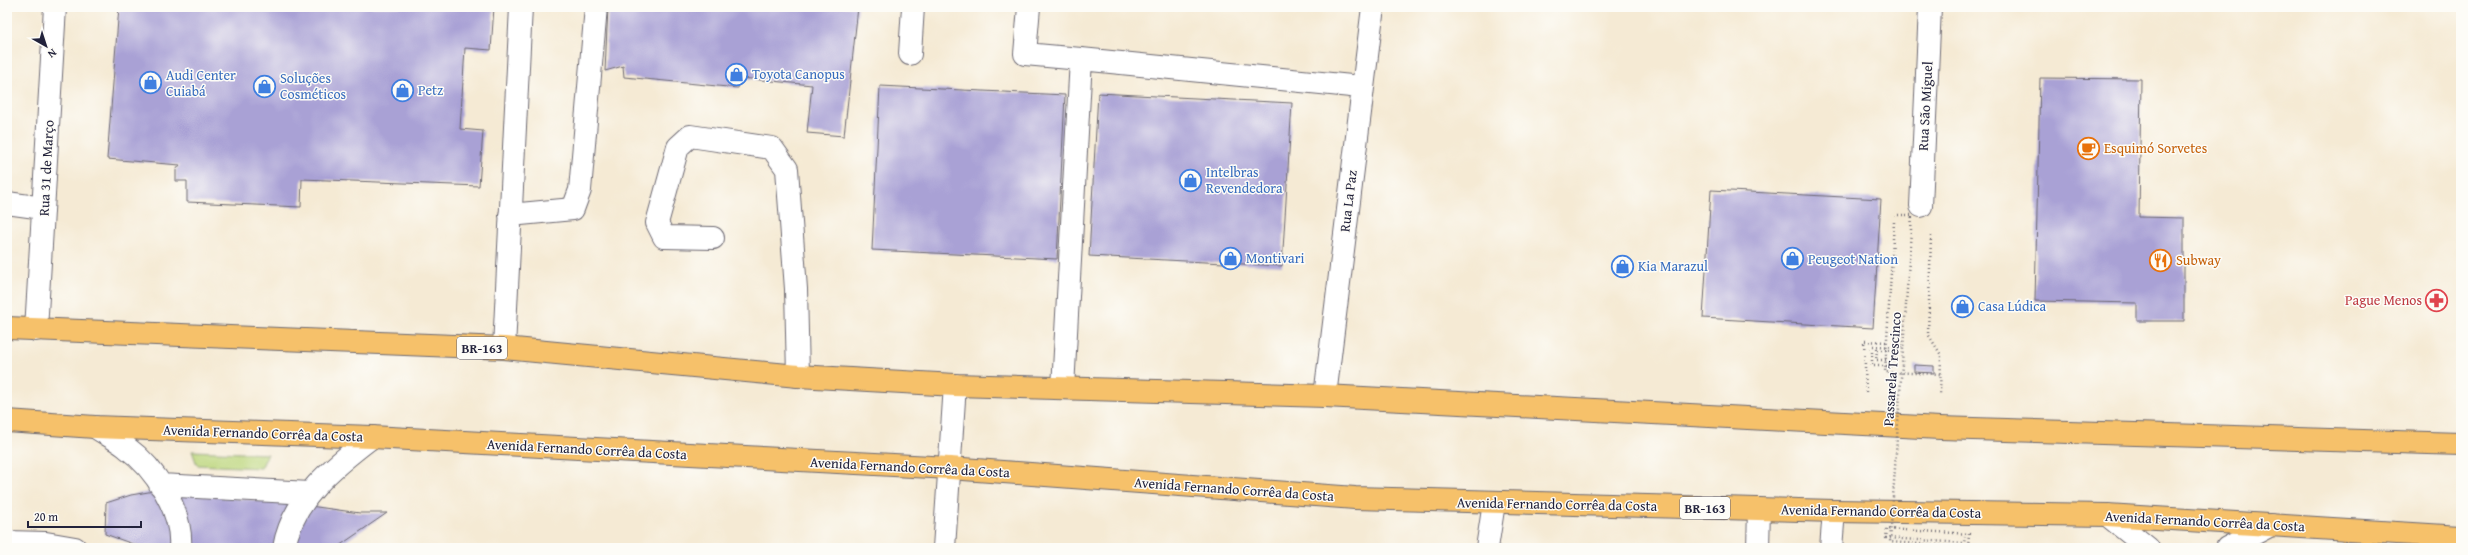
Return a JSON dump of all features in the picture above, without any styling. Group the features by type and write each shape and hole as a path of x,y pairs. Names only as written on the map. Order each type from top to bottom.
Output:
{"highway":[{"name":"BR-163","path":"7,328 504,348 798,376 955,385 1325,396 1940,428 2461,444"},
{"name":"Avenida Fernando Corrêa da Costa","path":"7,421 95,427 372,437 950,468 1355,498 1494,503 1834,511 2107,515 2461,537"}],"street":[{"name":"Rua 31 de Março","path":"36,330 55,7"},
{"path":"504,348 520,7"},
{"path":"510,215 573,209 580,190 596,7"},
{"path":"910,54 913,7"},
{"path":"1029,7 1025,54 1361,88"},
{"name":"Rua La Paz","path":"1325,396 1361,88 1373,7"},
{"name":"Rua São Miguel","path":"1921,206 1930,7"},
{"path":"1063,388 1081,59"},
{"path":"713,238 664,236 657,223 678,147 690,136 772,148 788,169 796,289 798,376"},
{"path":"7,203 43,208"},
{"path":"944,548 955,385"},
{"path":"95,427 132,452 160,485 176,513 180,526 180,548"},
{"path":"284,548 292,521 310,493 335,466 372,437"},
{"path":"160,485 310,493"},
{"path":"1487,548 1494,503"},
{"path":"1758,548 1759,509"},
{"path":"1831,548 1834,511"},
{"path":"2107,515 2148,548"},
{"path":"2227,548 2271,525"},
{"path":"7,542 46,543 75,548"}],"path":[{"path":"1921,206 1932,207 1928,334 1940,355 1940,428"},
{"name":"Passarela Trescinco","path":"1887,342 1894,214 1912,215 1903,347 1890,542 1968,547 1970,534 1888,529 1886,538 1964,543 1965,537"},
{"path":"1867,424 1864,341 1887,342 1885,372 1941,374"},
{"path":"1886,360 1876,360 1877,350 1894,350 1894,366 1872,366 1872,346 1903,347"}],"green space":[{"path":"192,451 268,454 261,468 197,465"}],"building":[{"path":"119,7 494,7 491,50 465,48 460,129 483,131 479,186 302,179 301,207 187,202 187,181 176,181 176,170 180,165 107,159"},
{"name":"Toyota Canopus","path":"608,7 858,7 844,136 807,133 812,85 741,78 738,88 624,77 623,66 605,71"},
{"name":"Esquimó Sorvetes","path":"2040,78 2141,79 2139,217 2184,218 2184,321 2137,321 2137,303 2035,301"},
{"path":"880,86 1065,95 1057,259 872,250"},
{"path":"1098,93 1292,103 1282,266 1089,256"},
{"name":"Peugeot Nation","path":"1711,190 1881,199 1873,328 1703,318"},
{"path":"1914,365 1934,366 1934,373 1914,372"},
{"path":"154,491 288,503 360,513 387,513 336,548 144,548 105,534 106,503 131,495"}],"place":[{"name":"Toyota Canopus","path":"737,74"},
{"name":"Audi Center Cuiabá","path":"150,83"},
{"name":"Soluções Cosméticos","path":"265,86"},
{"name":"Petz","path":"403,90"},
{"name":"Esquimó Sorvetes","path":"2089,148"},
{"name":"Intelbras Revendedora","path":"1190,180"},
{"name":"Montivari","path":"1231,258"},
{"name":"Peugeot Nation","path":"1792,259"},
{"name":"Subway","path":"2161,260"},
{"name":"Kia Marazul","path":"1622,266"},
{"name":"Pague Menos","path":"2437,300"},
{"name":"Casa Lúdica","path":"1962,306"}]}
